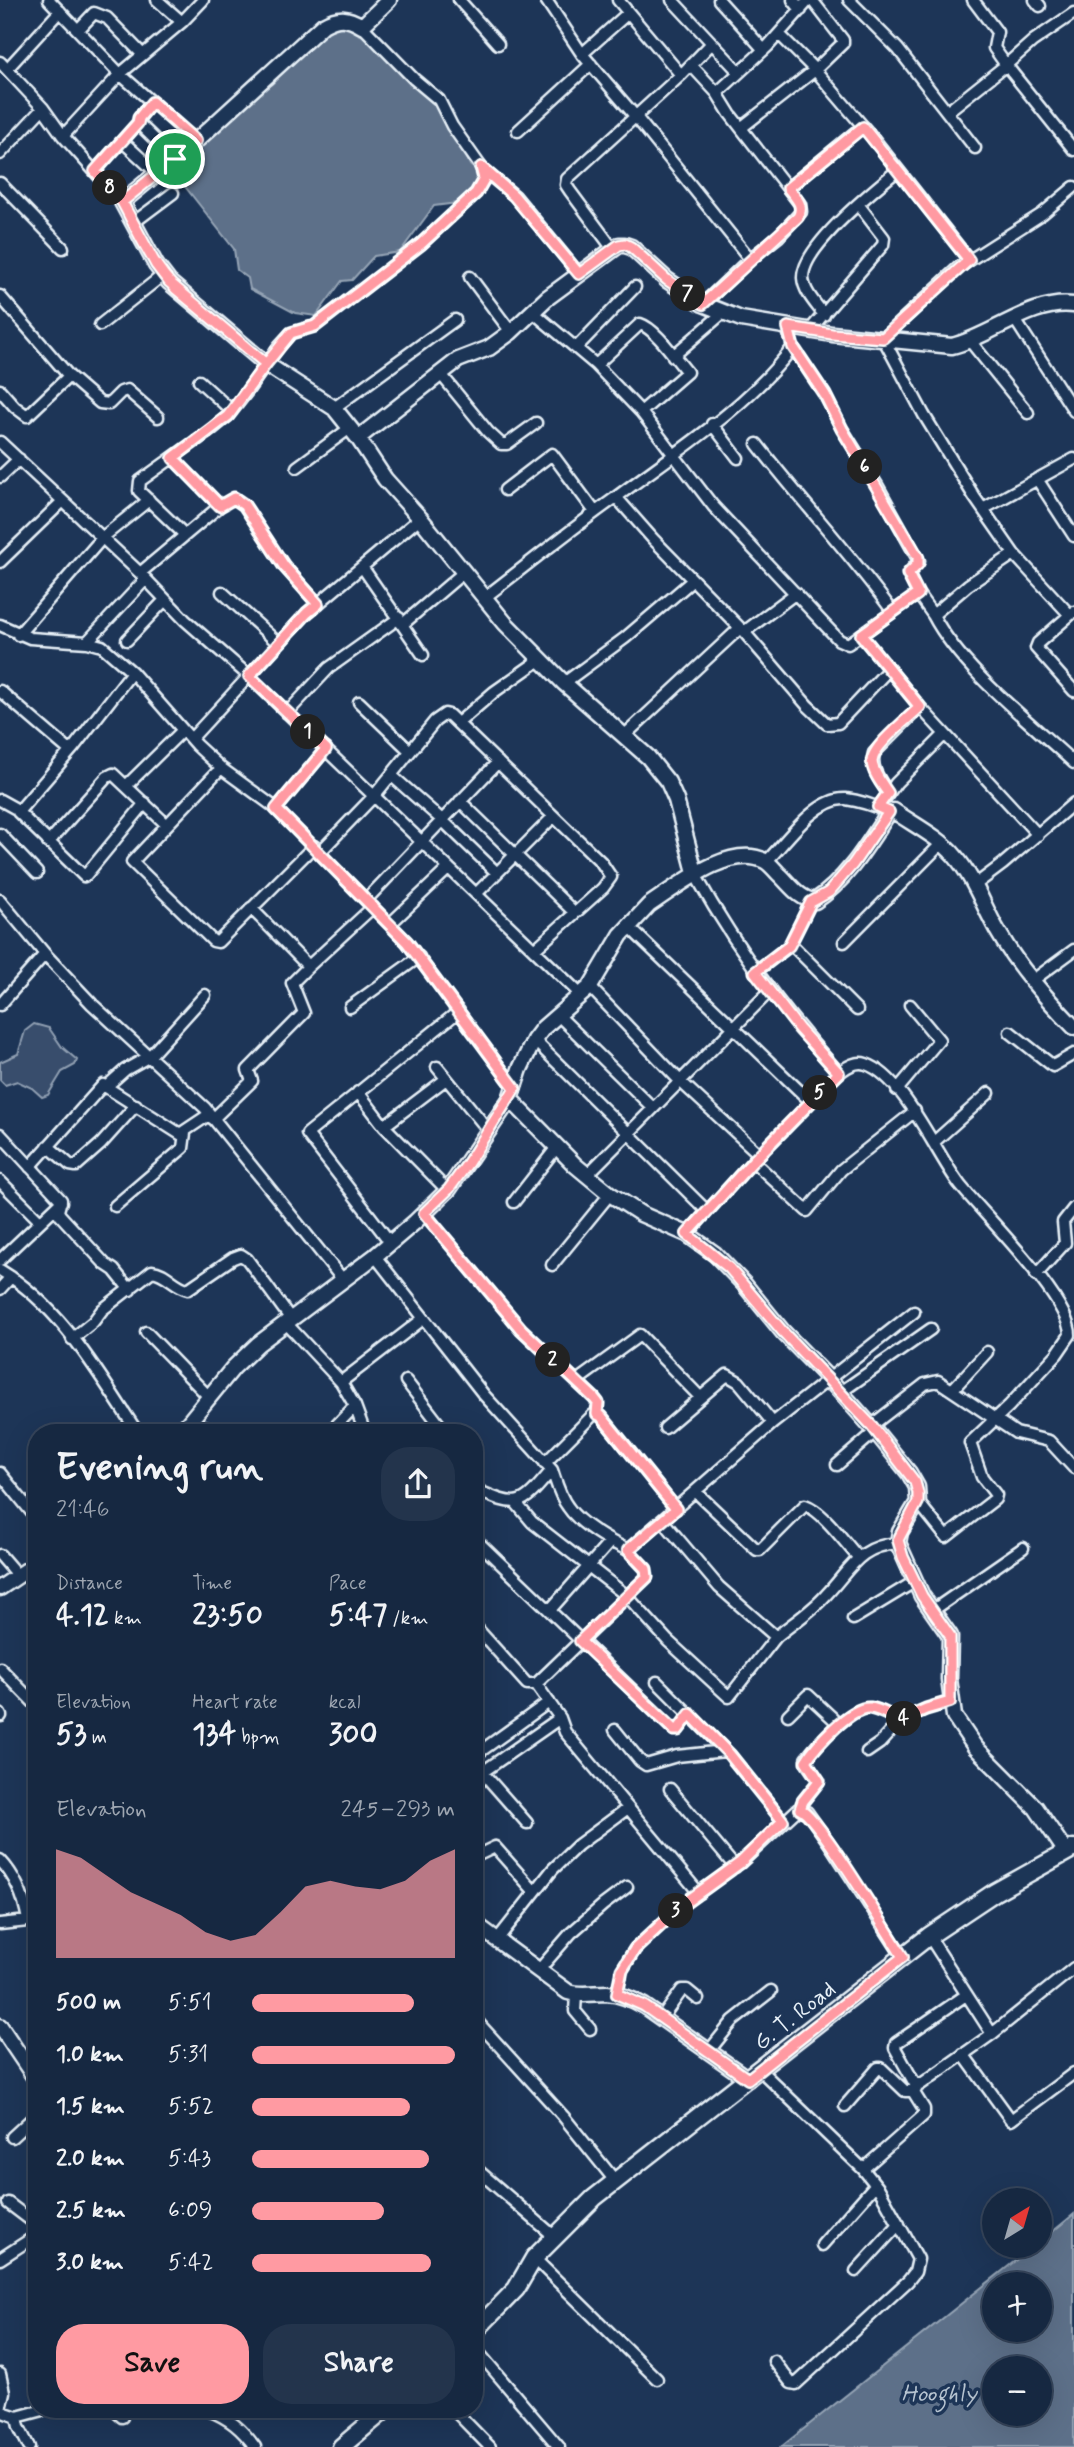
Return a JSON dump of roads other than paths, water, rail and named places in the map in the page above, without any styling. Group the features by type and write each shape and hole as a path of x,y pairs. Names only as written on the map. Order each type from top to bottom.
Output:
{"main road":[{"name":"G. T. Road","path":"483,2323 516,2289 534,2258 594,2198 929,1936 995,1892 1070,1850"},
{"path":"341,2447 375,2418"}],"street":[{"path":"48,0 120,74 196,141"},
{"path":"157,0 182,22"},
{"path":"362,26 389,0"},
{"path":"459,0 498,44"},
{"path":"546,0 582,54 750,259"},
{"path":"618,0 681,75"},
{"path":"672,0 739,72"},
{"path":"719,0 764,50"},
{"path":"793,0 802,10"},
{"path":"717,93 764,50 811,0 835,29 843,43 741,128"},
{"path":"849,0 898,49 975,148"},
{"path":"973,0 997,32 994,48 1074,150"},
{"path":"63,136 120,74 182,22 196,2"},
{"path":"60,11 4,66 122,202 163,275 176,289 266,364 334,408 385,479 484,598 564,683 625,735 658,768 676,800 696,876 755,972 799,1029 839,1073"},
{"path":"79,29 94,13 103,15 142,54"},
{"path":"582,54 628,13"},
{"path":"947,111 1033,41 1074,13"},
{"path":"122,202 196,141 323,25 342,17 362,26 414,79 439,100 452,126 481,167 514,196 579,274"},
{"path":"779,34 815,69 969,260"},
{"path":"614,249 566,185 571,174 636,117 712,43"},
{"path":"518,131 591,64"},
{"path":"691,65 717,93 800,204 801,212 779,236 750,259 703,304"},
{"path":"95,171 138,123 152,102"},
{"path":"0,154 43,108"},
{"path":"138,123 175,159"},
{"path":"788,188 863,127"},
{"path":"122,141 158,174"},
{"path":"185,535 139,491 139,484 232,411 291,333 315,326 421,244 476,193 484,179 481,167"},
{"path":"824,315 807,292 803,276 808,262 836,225 898,170"},
{"path":"0,183 63,248"},
{"path":"883,338 969,260 1042,214 1074,187"},
{"path":"133,223 173,193"},
{"path":"810,330 883,245 884,238 858,205"},
{"path":"297,467 354,433 464,356 489,348 511,332 547,298 614,249 625,244 667,280 703,304 741,319 810,330 941,346 970,341 1014,318 1057,305 1074,305"},
{"path":"100,325 163,275"},
{"path":"470,277 511,332"},
{"path":"576,348 635,287"},
{"path":"0,296 69,376 104,405 109,404 124,390 131,391 158,417"},
{"path":"533,312 596,365 640,412 713,506 842,642 848,644 918,594"},
{"path":"673,356 724,312"},
{"path":"1014,318 1074,411"},
{"path":"334,408 456,320"},
{"path":"596,365 640,324 647,326 687,372 640,412"},
{"path":"788,327 793,347 825,395 842,429 918,557 918,564 908,574 943,633 967,664 1074,763"},
{"path":"883,338 924,415 983,509 1014,554 1072,614 1038,643 1036,648 1074,691"},
{"path":"970,341 1028,413"},
{"path":"484,598 616,496 674,456 776,370 793,347"},
{"path":"440,373 501,444 507,444 536,423"},
{"path":"1,392 27,416 69,376"},
{"path":"199,381 232,411"},
{"path":"712,424 738,458"},
{"path":"0,442 326,749 534,950 585,990 680,1081 807,1211 841,1170 915,1111"},
{"path":"757,444 893,612"},
{"path":"505,490 552,454 595,512"},
{"path":"173,458 220,506"},
{"path":"983,509 1074,459"},
{"path":"0,477 19,460"},
{"path":"1037,479 1074,536"},
{"path":"616,496 827,724 838,723 889,669"},
{"path":"87,642 143,576 185,535 234,498 244,505 284,566 318,604"},
{"path":"18,635 103,537 149,500"},
{"path":"0,562 63,501"},
{"path":"191,739 278,643 318,604 420,518"},
{"path":"933,615 968,585 1014,554"},
{"path":"363,568 424,655"},
{"path":"287,713 329,668 401,621 464,572"},
{"path":"564,683 625,638 693,580"},
{"path":"222,593 278,643"},
{"path":"625,735 742,630 796,593"},
{"path":"127,640 165,600"},
{"path":"1,629 30,638 87,642 106,649 132,672 191,739 221,768 276,809 390,924 419,957 459,1012 513,1094 557,1147 610,1194 641,1214 687,1234 708,1248 874,1429 915,1482 918,1502 900,1532 898,1543 914,1582 947,1630 952,1642 949,1679 954,1716 969,1740 1036,1808 1070,1850"},
{"path":"861,635 920,707 1038,835"},
{"path":"458,723 494,692 541,659"},
{"path":"18,810 71,751 132,672"},
{"path":"0,691 71,751"},
{"path":"359,702 410,751"},
{"path":"888,793 874,770 874,753 920,707"},
{"path":"221,768 134,859 134,865 214,942 218,942 251,908 374,796 442,716 449,715 601,862 611,877 603,888 534,950"},
{"path":"127,785 183,730"},
{"path":"755,972 791,944 811,902 829,892 853,864 883,810 888,793 945,734"},
{"path":"276,809 326,749"},
{"path":"107,1086 180,1135 212,1116 252,1081 248,1070 304,1013 292,983 370,903 421,842 498,762"},
{"path":"48,843 113,774 167,825"},
{"path":"391,775 497,873"},
{"path":"765,862 822,806 833,800 844,799 894,811 942,843 955,856 975,885 996,929 1016,962 1074,1027"},
{"path":"0,800 18,810 81,875 86,875 145,803"},
{"path":"460,801 575,913"},
{"path":"975,885 1074,803"},
{"path":"476,894 553,817"},
{"path":"0,834 37,873"},
{"path":"844,942 942,843"},
{"path":"186,1424 245,1357 287,1320 374,1256 447,1191 513,1094 520,1069 543,1028 585,990 628,926 649,905 729,858 743,857 765,862 803,898 811,902"},
{"path":"390,924 449,868"},
{"path":"0,900 92,1004 212,1116 343,1280"},
{"path":"251,908 310,965"},
{"path":"628,926 811,1102"},
{"path":"791,944 857,1010"},
{"path":"1032,981 1074,950"},
{"path":"0,1004 45,954"},
{"path":"350,1006 419,957"},
{"path":"587,1175 769,991"},
{"path":"30,1167 100,1087 107,1086 125,1070 150,1056 205,995"},
{"path":"897,1090 939,1040 910,1005"},
{"path":"390,1242 307,1134 459,1012"},
{"path":"558,1015 653,1108"},
{"path":"1010,1032 1053,1066 1074,1054"},
{"path":"534,1041 707,1211"},
{"path":"687,1234 756,1157 839,1073 853,1064 869,1065 897,1090 915,1111 959,1183 1049,1291 1068,1323 1070,1335 996,1419 972,1439 970,1444 982,1477 995,1493 995,1499 946,1536 918,1502"},
{"path":"437,1068 489,1130"},
{"path":"384,1126 446,1079"},
{"path":"358,1092 384,1126 447,1191"},
{"path":"934,1142 989,1093"},
{"path":"48,1146 70,1165 76,1166 101,1144 136,1105"},
{"path":"115,1206 183,1148 185,1133"},
{"path":"0,1135 61,1202"},
{"path":"514,1202 557,1147"},
{"path":"0,1181 40,1221"},
{"path":"552,1265 610,1194"},
{"path":"0,1260 61,1202"},
{"path":"61,1202 58,1211 60,1215 130,1290"},
{"path":"1036,1275 1065,1244 1063,1221 1074,1208"},
{"path":"424,1213 521,1329 578,1380 597,1401 597,1414"},
{"path":"72,1339 93,1322 102,1310 148,1274 155,1271 188,1289 241,1255 247,1259 287,1320 341,1382 362,1424"},
{"path":"374,1256 484,1395 549,1466 569,1508 610,1542 628,1550 645,1567 648,1574 536,1684 527,1684 483,1635"},
{"path":"0,1270 29,1289 48,1309 92,1364 132,1424"},
{"path":"0,1289 11,1277"},
{"path":"628,1550 773,1423 914,1312"},
{"path":"341,1382 423,1319"},
{"path":"841,1392 932,1329"},
{"path":"146,1332 209,1396"},
{"path":"578,1380 640,1335 700,1397"},
{"path":"953,1389 987,1352"},
{"path":"665,1428 730,1375 773,1423"},
{"path":"406,1381 439,1424"},
{"path":"837,1465 929,1382 938,1381 1016,1433 1049,1441 1074,1468"},
{"path":"338,1424 355,1406"},
{"path":"483,1493 500,1501 516,1503 534,1491 549,1466 593,1415 597,1414"},
{"path":"597,1414 676,1509"},
{"path":"0,1473 28,1508"},
{"path":"696,1492 757,1550 805,1505 825,1520 858,1557"},
{"path":"516,1503 532,1522 627,1596 668,1641 728,1698 776,1637 825,1596 858,1557 874,1548 898,1543"},
{"path":"663,1521 719,1587 776,1637"},
{"path":"550,1610 610,1542"},
{"path":"483,1548 674,1730 678,1730 690,1714"},
{"path":"932,1611 1023,1548"},
{"path":"0,1555 18,1576"},
{"path":"0,1588 28,1569"},
{"path":"853,1619 914,1582"},
{"path":"0,1668 28,1697"},
{"path":"657,1682 725,1751 783,1821"},
{"path":"536,1684 560,1718 565,1732 699,1893"},
{"path":"788,1715 808,1695 839,1724"},
{"path":"483,1750 549,1702"},
{"path":"867,1752 880,1743 901,1720 950,1702"},
{"path":"617,1994 622,1970 635,1949 682,1905 734,1867 791,1813 800,1809 819,1781 806,1759 839,1724 865,1708 881,1711 901,1720"},
{"path":"483,1772 560,1718"},
{"path":"615,1730 646,1765 677,1756 725,1751"},
{"path":"483,1780 527,1823"},
{"path":"670,1789 734,1867"},
{"path":"497,1940 534,1891 578,1846 628,1808"},
{"path":"800,1809 807,1812 829,1843 903,1957"},
{"path":"483,1853 495,1847 534,1891"},
{"path":"0,1860 19,1889 28,1910"},
{"path":"538,1971 571,1933 627,1887"},
{"path":"0,1924 28,1921"},
{"path":"483,1930 562,1989 576,1995 617,1994 635,2001 709,2051 754,2075 863,2169 875,2185 918,2259 915,2272 796,2384 792,2383 774,2361"},
{"path":"929,1936 992,2034"},
{"path":"845,2106 879,2067 905,2091 916,2088 992,2034 1074,1968"},
{"path":"662,2018 682,1990 687,1990 698,1999"},
{"path":"709,2051 733,2021 771,1991"},
{"path":"576,1995 575,2011 590,2029"},
{"path":"863,2169 924,2115 916,2088 895,2048 896,2043 966,1995"},
{"path":"0,2026 28,2068"},
{"path":"483,2028 563,2116 616,2182"},
{"path":"963,2054 1010,2120 1014,2120 1074,2073"},
{"path":"12,2137 28,2123"},
{"path":"483,2175 555,2236"},
{"path":"822,2245 875,2185"},
{"path":"8,2203 28,2218"},
{"path":"856,2271 899,2224"},
{"path":"0,2259 28,2241"},
{"path":"534,2258 657,2379"},
{"path":"483,2358 559,2447"},
{"path":"0,2374 4,2392 0,2410 17,2417 28,2414"},
{"path":"17,2417 29,2447"},
{"path":"225,2418 241,2429 255,2447"},
{"path":"462,2418 490,2447"}],"water":[{"path":"326,25 357,26 435,103 470,165 481,174 465,202 434,206 400,252 374,256 352,280 342,281 316,316 295,313 250,289 248,278 237,270 234,249 183,184 203,144 217,133 239,104 272,84"},
{"name":"Hooghly","path":"1074,2214 1074,2447 781,2447 982,2287 982,2342 1052,2342 1052,2272 1001,2272 1019,2258 1052,2258 1052,2232"}]}
